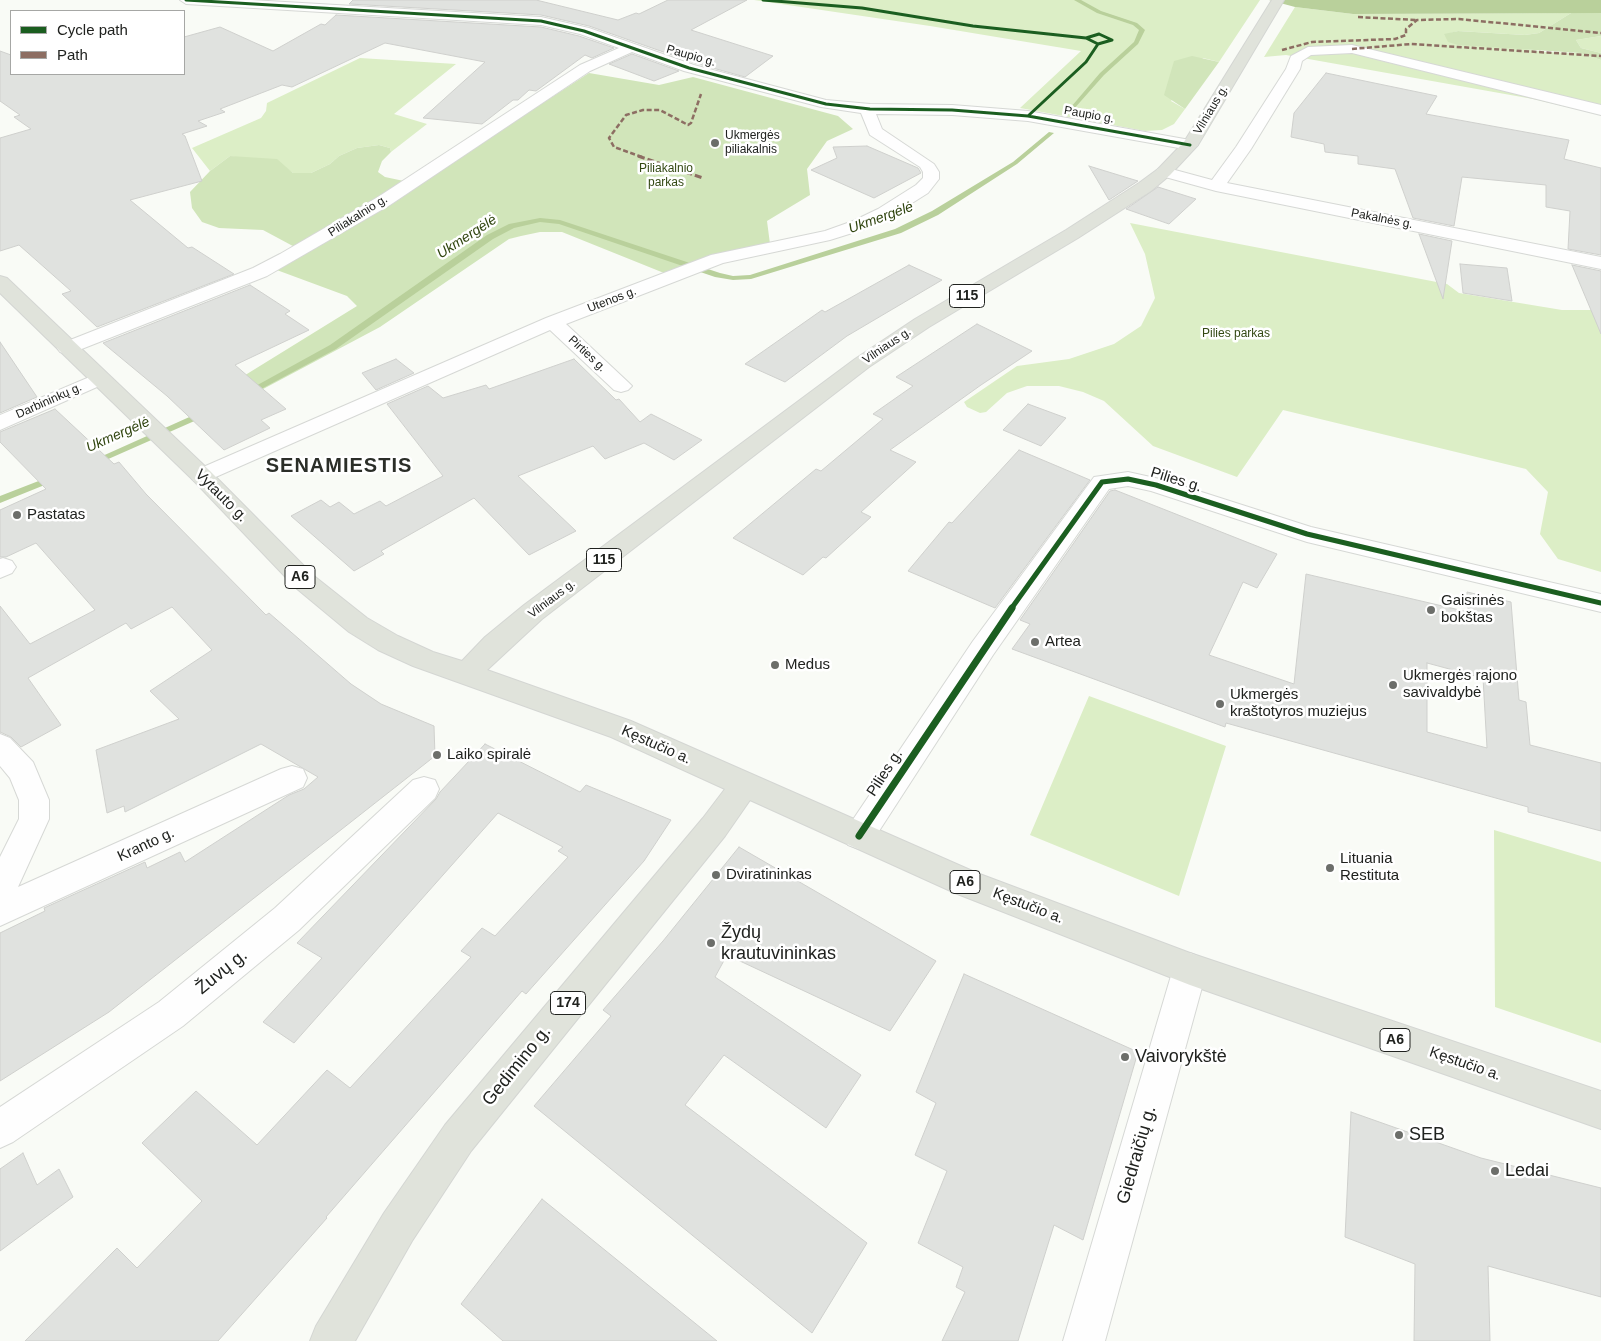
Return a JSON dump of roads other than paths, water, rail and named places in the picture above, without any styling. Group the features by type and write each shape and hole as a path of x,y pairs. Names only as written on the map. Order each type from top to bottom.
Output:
{"main road":[{"name":"Vilniaus g.","path":"466,674 495,644 533,612 747,452 862,363 922,323 1072,234 1145,187 1164,172 1190,145 1278,0"},
{"name":"Vytauto g.","path":"0,282 154,432 202,476 305,582 358,625 388,643 423,659 466,674"},
{"name":"Kęstučio a.","path":"466,674 621,729 966,883 1190,969 1601,1110"},
{"name":"Gedimino g.","path":"331,1341 398,1227 458,1138 714,826 745,784"}],"street":[{"name":"Paupio g.","path":"186,0 515,18 563,25 689,68 806,100 870,109 952,110 1028,116 1190,145"},
{"name":"Piliakalnio g.","path":"67,348 260,272 384,201 585,68 630,48"},
{"path":"1216,186 1243,149 1294,69 1296,59 1308,51 1352,49 1601,110"},
{"name":"Utenos g.","path":"202,476 553,322 713,261 830,235 852,228 884,212 922,189 931,179 931,172 926,164 876,132 868,115 870,109"},
{"name":"Pakalnės g.","path":"1164,172 1216,186 1601,263"},
{"name":"Pirties g.","path":"553,322 621,386"},
{"name":"Darbininkų g.","path":"0,424 99,379"},
{"name":"Pilies g.","path":"858,836 983,648 1102,482 1128,479 1156,485 1307,534 1601,603"},
{"path":"0,746 22,771 34,800 34,819 0,891"},
{"name":"Kranto g.","path":"0,911 292,778"},
{"name":"Žuvų g.","path":"0,1129 171,1014 287,919 424,789"},
{"name":"Giedraičių g.","path":"1084,1341 1190,969"}],"waterway":[{"name":"Ukmergėlė","path":"1073,108 1102,74 1136,43 1142,30 1135,24 1099,12 1077,0"},
{"name":"Ukmergėlė","path":"247,393 333,347 490,237 512,226 540,220 560,222 718,275 733,278 751,277 898,231 935,213 1015,163 1051,133"},
{"name":"Ukmergėlė","path":"94,462 205,413"},
{"name":"Ukmergėlė","path":"0,500 54,478"}],"place":[{"name":"Ukmergės piliakalnis","path":"715,143"},
{"name":"Pastatas","path":"17,515"},
{"name":"Gaisrinės bokštas","path":"1431,610"},
{"name":"Artea","path":"1035,642"},
{"name":"Medus","path":"775,665"},
{"name":"Ukmergės rajono savivaldybė","path":"1393,685"},
{"name":"Ukmergės kraštotyros muziejus","path":"1220,704"},
{"name":"Laiko spiralė","path":"437,755"},
{"name":"Lituania Restituta","path":"1330,868"},
{"name":"Dviratininkas","path":"716,875"},
{"name":"Žydų krautuvininkas","path":"711,943"},
{"name":"Vaivorykštė","path":"1125,1057"},
{"name":"SEB","path":"1399,1135"},
{"name":"Ledai","path":"1495,1171"}],"district":[{"name":"SENAMIESTIS","path":"339,466"}],"park label":[{"name":"Piliakalnio parkas","path":"666,176"},
{"name":"Pilies parkas","path":"1236,334"}]}
